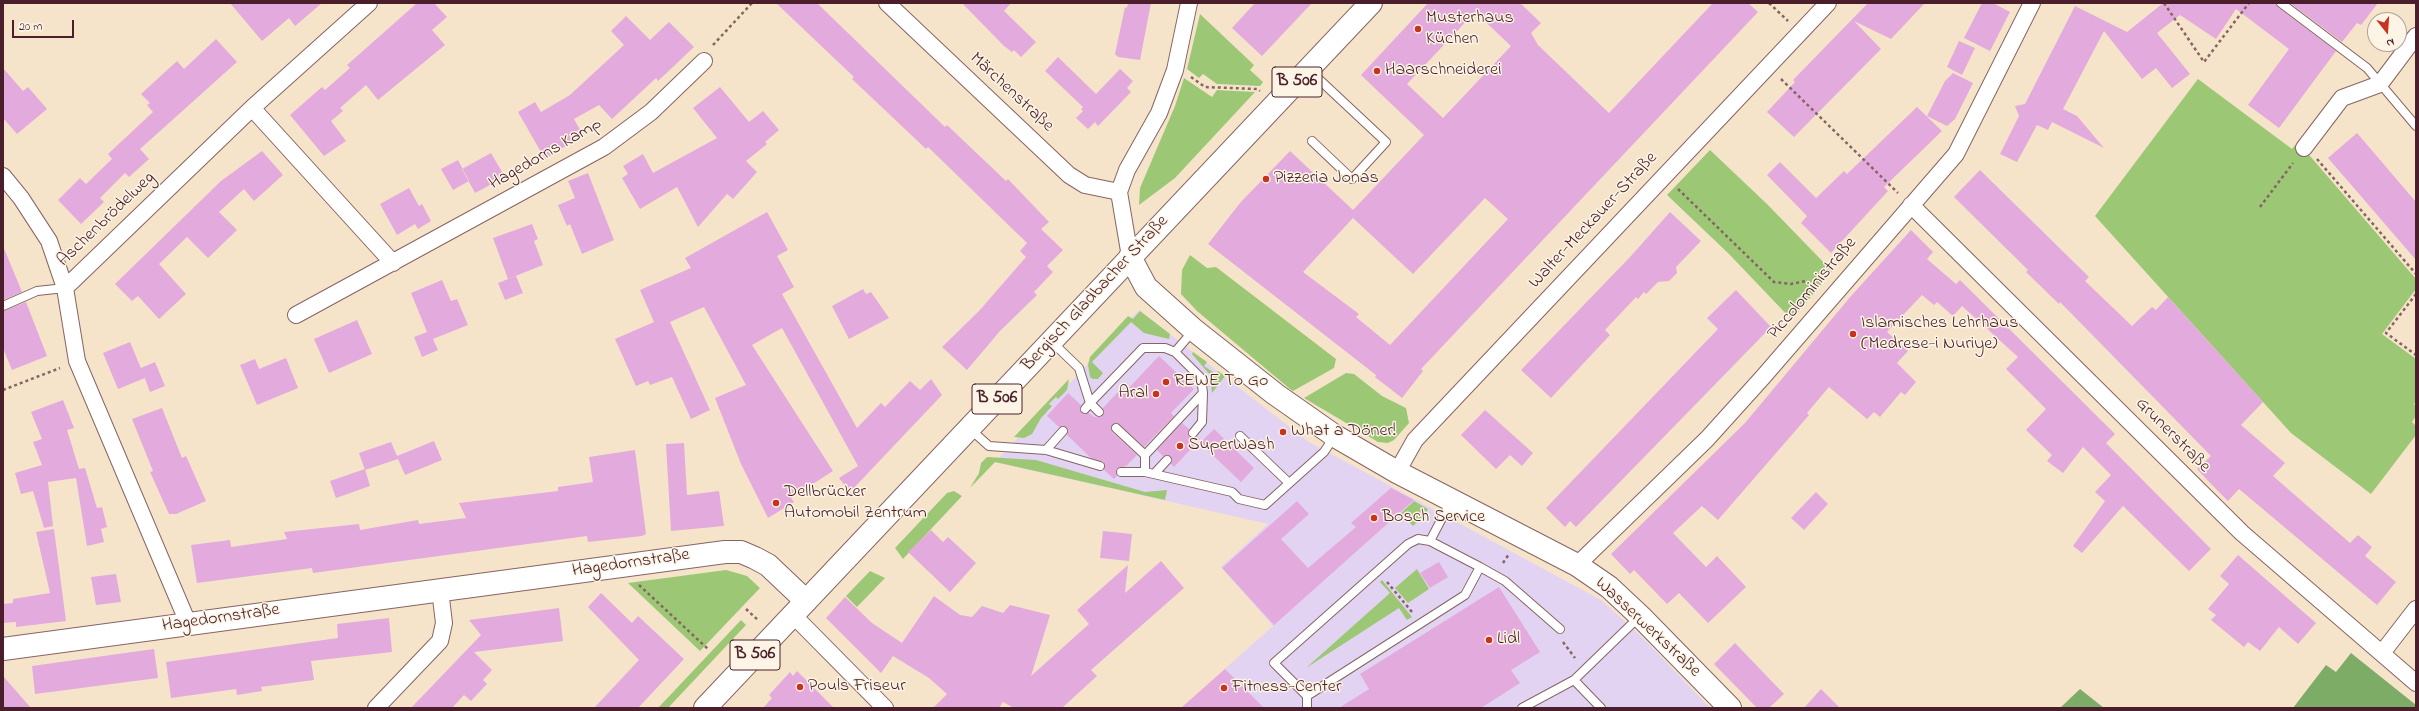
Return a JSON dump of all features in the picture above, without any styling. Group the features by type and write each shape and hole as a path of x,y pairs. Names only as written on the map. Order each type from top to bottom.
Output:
{"main road":[{"name":"Bergisch Gladbacher Straße","path":"705,708 1371,3"},
{"name":"Wasserwerkstraße","path":"1130,257 1146,287 1194,330 1275,394 1335,436 1397,472 1576,564 1609,587 1640,616 1730,708"},
{"name":"Hagedornstraße","path":"3,649 188,622 725,552 741,552 768,565 800,608"}],"street":[{"name":"Aschenbrödelweg","path":"188,622 77,361 65,288 252,108 369,3"},
{"name":"Märchenstraße","path":"887,3 1069,175 1085,185 1119,192"},
{"path":"1130,257 1119,192 1127,170 1159,112 1175,70 1189,3"},
{"name":"Walter-Meckauer-Straße","path":"1397,472 1415,440 1828,3"},
{"name":"Piccoloministraße","path":"1576,564 1707,439 1764,378 1962,145 2032,3"},
{"path":"2304,148 2342,98 2380,84 2416,36"},
{"name":"Hagedorns Kamp","path":"296,315 604,147 651,112 704,61"},
{"path":"252,108 393,263"},
{"path":"3,176 22,198 49,241 65,288"},
{"name":"Grunerstraße","path":"1911,206 2242,533 2416,682"},
{"path":"376,708 440,641 444,623 440,590"},
{"path":"800,608 885,708"},
{"path":"2382,653 2416,609"}],"lane":[{"path":"2281,3 2367,68 2416,126"},
{"path":"1309,69 1386,142 1352,179 1312,141"},
{"path":"3,306 37,291 65,288"},
{"path":"1175,352 1194,330"},
{"path":"1051,341 1079,368 1088,406 1099,412"},
{"path":"1088,406 1142,348 1165,348 1175,352 1201,378 1203,393 1202,422 1193,433"},
{"path":"1145,472 1145,455 1203,393"},
{"path":"969,428 989,446 1046,450 1100,466"},
{"path":"1116,428 1145,455"},
{"path":"1046,450 1063,431"},
{"path":"1240,436 1289,483"},
{"path":"1121,472 1145,472 1154,474 1232,492 1239,499 1265,504 1324,452 1335,436"},
{"path":"1154,474 1167,460"},
{"path":"1430,541 1452,500"},
{"path":"1307,708 1307,696 1274,663 1408,544 1418,539 1430,541 1506,581 1560,629"},
{"path":"1307,696 1464,595 1480,567"},
{"path":"1522,708 1574,680 1640,616"},
{"path":"1574,680 1601,708"}],"path":[{"path":"704,61 709,49 752,3"},
{"path":"1769,3 1800,32"},
{"path":"2164,3 2204,62 2249,3"},
{"path":"1768,66 1911,206"},
{"path":"1175,70 1185,73 1205,87 1257,89 1274,106"},
{"path":"2260,207 2304,148 2312,154 2416,274"},
{"path":"1665,176 1774,282 1791,284 1806,281 1829,301"},
{"path":"2416,294 2386,333 2416,355"},
{"path":"3,390 77,361"},
{"path":"1377,571 1406,604 1419,624"},
{"path":"636,582 708,650"},
{"path":"1560,629 1563,642 1585,669"}],"shaded area":[{"path":"1139,310 1309,442 1601,600 1643,638 1710,708 1181,708 1273,626 1221,567 1268,524 995,462"}],"green space":[{"path":"1200,14 1254,65 1250,70 1263,82 1260,86 1217,84 1203,74 1199,78 1187,69"},
{"path":"1184,78 1212,97 1217,90 1255,92 1175,178 1139,205 1140,188 1175,106"},
{"path":"2198,79 2292,149 2295,145 2310,156 2416,279 2416,289 2382,334 2416,359 2416,401 2414,404 2416,406 2416,416 2412,422 2416,426 2416,435 2371,494 2291,433 2095,216"},
{"path":"1710,150 1767,204 1832,271 1792,320 1728,253 1667,195"},
{"path":"1190,255 1207,268 1216,267 1336,359 1334,368 1293,391 1290,389 1197,311 1181,294 1182,270"},
{"path":"1140,311 1170,334 1169,339 1144,333 1131,322 1092,362 1103,373 1098,379 1093,379 1090,377 1088,365 1090,357 1128,316 1133,319"},
{"path":"1193,352 1207,362 1204,366 1216,374 1218,371 1225,376 1212,393 1210,375 1192,354"},
{"path":"1346,373 1354,374 1382,396 1406,408 1409,423 1394,440 1388,443 1378,442 1304,398"},
{"path":"1069,379 1067,390 1058,399 1056,397 1049,404 1052,406 1041,418 1032,434 1024,438 1014,437"},
{"path":"987,457 1036,460 1145,492 1167,490 1165,500 995,462 970,488 979,473 981,463"},
{"path":"954,491 962,496 903,559 895,548 947,493"},
{"path":"1414,501 1428,509 1424,516 1413,526 1401,513"},
{"path":"1417,569 1429,589 1408,603 1395,588"},
{"path":"726,570 747,576 760,588 700,651 628,583"},
{"path":"870,571 885,578 857,607 846,596"},
{"path":"1382,580 1412,617 1407,620 1399,608 1306,668 1390,593 1380,582"},
{"path":"741,620 746,625 668,708 658,708"},
{"path":"2351,653 2416,705 2416,708 2293,708 2326,665 2336,672"},
{"path":"2080,689 2104,708 2060,708"}],"building":[{"path":"230,3 322,3 295,26 289,18 262,41"},
{"path":"417,3 434,3 447,17 432,30 445,45 378,100 366,85 340,108 343,111 331,121 346,141 324,156 290,115 322,87 325,90 350,68 347,65"},
{"path":"776,3 817,3 945,127 947,125 1006,181 1008,179 1049,222 1041,229 1063,250 1047,266 1053,272 1034,292 1037,295 1000,331 967,370 942,347 979,311 1026,257 1020,251 1027,243 928,147 926,149 852,79 854,77"},
{"path":"962,3 1011,3 1004,11 1036,42 1021,57 1014,50 1012,52 1004,46"},
{"path":"1128,3 1151,3 1140,60 1118,57 1115,54 1125,7 1127,8"},
{"path":"1255,3 1312,3 1262,56 1232,28"},
{"path":"1428,3 1520,3 1541,23 1531,33 1538,45 1609,113 1713,3 1748,3 1758,12 1421,369 1423,371 1402,398 1375,377 1376,375 1208,244 1240,203 1290,151 1353,210 1424,135 1361,75","holes":["1475,12 1511,46 1443,118 1407,84","1485,198 1508,219 1390,345 1356,317 1359,314 1303,272 1353,218 1413,274"]},
{"path":"1868,3 1925,3 1891,39 1854,21 1881,49 1794,137 1767,112 1795,82 1793,80"},
{"path":"1982,3 1993,3 2010,12 1990,51 1964,38"},
{"path":"2161,3 2276,3 2278,7 2336,51 2279,128 2248,105 2289,49 2236,9 2216,39 2180,15 2157,33 2190,74 2172,88 2156,68 2142,79 2104,31 2063,109 2077,116 2104,148 2052,122 2048,130 2037,125 2017,162 2000,154 2019,116 2015,106 2025,104 2075,6 2127,32 2162,4"},
{"path":"2290,3 2378,3 2371,12 2367,12 2367,17 2361,25 2357,23 2342,42"},
{"path":"626,16 650,40 669,22 694,47 658,81 656,78 612,119 599,105 574,119 583,135 545,159 518,112 535,102 541,112 570,95 624,45 611,31"},
{"path":"216,39 237,62 140,149 149,159 129,177 125,173 100,198 104,202 81,224 58,200 80,178 86,184 112,159 108,154 153,112 147,105 150,103 141,94 177,61 184,69"},
{"path":"1959,41 1975,48 1962,75 1947,67"},
{"path":"1058,57 1096,94 1120,69 1133,81 1127,88 1131,92 1098,126 1095,122 1088,129 1076,118 1083,111 1081,109 1083,107 1045,71"},
{"path":"3,68 23,91 28,87 47,109 17,134 3,118"},
{"path":"1953,73 1973,83 1955,119 1947,126 1927,116 1945,81"},
{"path":"720,87 749,122 763,111 779,130 765,142 767,144 746,161 757,172 733,199 727,194 698,227 677,187 640,209 622,178 628,174 623,166 643,154 653,173 717,138 693,108"},
{"path":"1917,107 1942,131 1884,187 1888,191 1831,253 1801,223 1807,216 1767,175 1780,162 1816,198 1844,171 1847,174"},
{"path":"2357,133 2416,202 2416,260 2328,158"},
{"path":"262,151 283,175 254,201 244,189 219,212 237,230 208,258 187,237 159,264 186,294 159,319 138,296 132,301 115,284 221,181"},
{"path":"491,153 505,177 475,193 462,169"},
{"path":"458,160 469,181 453,190 441,169"},
{"path":"1980,170 2089,277 2085,281 2132,326 2152,307 2156,310 2168,297 2263,402 2241,425 2285,463 2273,476 2350,543 2358,535 2372,547 2365,556 2396,582 2377,605 2239,489 2228,501 2197,469 2211,456 2060,302 2059,304 2026,272 2028,270 1954,197"},
{"path":"588,173 614,240 582,254 570,224 567,226 558,205 575,198 568,181"},
{"path":"409,188 419,206 422,204 431,221 418,229 415,224 397,235 380,204"},
{"path":"767,212 788,250 777,256 794,287 782,294 857,428 881,403 885,407 910,381 920,390 931,379 942,395 850,492 839,478 858,466 782,328 752,345 833,471 791,498 794,502 768,518 741,464 715,398 746,385 704,307 670,322 710,410 691,419 672,377 650,385 648,381 636,386 615,339 654,322 640,290 691,268 685,258"},
{"path":"1670,212 1701,241 1676,267 1677,273 1669,281 1658,282 1646,294 1644,292 1638,299 1636,297 1605,330 1610,335 1551,398 1521,370 1631,256"},
{"path":"532,224 538,239 534,241 543,265 508,279 493,238"},
{"path":"1911,230 1933,252 1927,259 1956,284 1960,280 2115,434 2106,443 2211,549 2189,571 2123,506 2082,553 2073,546 2105,501 2095,492 2111,475 2083,447 2063,473 2047,461 2052,455 2026,430 2046,409 2006,369 2018,357 1962,306 1953,316 1937,302 1934,305 1922,295 1887,332 1908,351 1897,363 1916,382 1905,395 1901,392 1880,417 1874,412 1867,419 1829,387 1807,413 1809,415 1718,520 1702,506 1673,533 1706,567 1717,556 1746,587 1708,623 1679,593 1667,604 1634,570 1630,574 1611,554 1745,423 1851,296"},
{"path":"3,246 22,292 3,300"},
{"path":"516,276 523,293 505,300 498,283"},
{"path":"442,280 451,301 457,299 468,325 433,339 438,350 422,357 414,337 427,332 411,293"},
{"path":"863,289 866,294 871,292 889,318 849,339 832,306"},
{"path":"1736,290 1771,327 1576,527 1570,521 1565,527 1546,508 1718,329 1707,318"},
{"path":"26,302 47,356 12,370 3,348 3,311"},
{"path":"357,320 372,354 329,373 314,339"},
{"path":"130,342 145,378 118,389 103,353"},
{"path":"1159,356 1194,389 1171,413 1174,416 1144,447 1119,424 1112,425 1112,432 1137,455 1126,466 1116,469 1117,476 1114,479 1104,470 1104,462 1091,458 1067,435 1067,427 1059,427 1047,416 1068,393 1081,405 1080,408 1082,413 1089,413 1094,417 1101,417 1104,413 1103,408 1119,391 1123,394"},
{"path":"286,358 298,388 257,405 240,365 255,359 259,369"},
{"path":"155,362 165,386 150,392 141,368"},
{"path":"63,400 74,428 67,430 79,469 85,468 97,508 102,507 107,527 101,529 104,542 87,546 76,478 48,482 53,526 44,528 33,491 21,494 15,473 42,465 33,442 42,439 31,412"},
{"path":"162,408 182,458 186,456 206,501 176,514 169,514 150,472 153,471 132,419"},
{"path":"1485,410 1533,453 1522,466 1510,455 1496,469 1461,435"},
{"name":"SuperWash","path":"1182,423 1189,429 1189,437 1197,437 1200,439 1174,467 1171,464 1171,456 1163,456 1157,450"},
{"path":"1214,429 1254,468 1241,482 1200,443"},
{"path":"434,441 442,460 405,475 398,459 365,470 359,453 391,442 397,456"},
{"path":"684,443 687,495 719,491 724,526 671,531 666,444"},
{"path":"635,450 646,534 642,536 588,542 587,536 313,573 312,568 197,583 191,545 230,540 231,547 287,539 284,532 359,524 360,530 418,520 419,524 466,518 459,503 558,491 558,487 593,482 589,457"},
{"path":"365,469 370,486 336,498 330,481"},
{"path":"1391,488 1414,500 1274,625 1222,568 1297,501 1309,514 1281,539 1308,568 1356,527 1351,523"},
{"path":"1816,492 1828,504 1804,530 1791,518"},
{"path":"54,529 66,621 16,627 16,622 3,623 3,604 13,603 13,599 50,593 36,532"},
{"path":"931,530 943,542 948,537 976,563 950,592 908,552"},
{"path":"1103,531 1132,534 1129,561 1100,558"},
{"path":"2238,555 2316,623 2298,644 2279,627 2260,651 2248,642 2244,647 2211,620 2216,615 2208,609 2229,584 2220,576"},
{"path":"1161,561 1184,588 1091,670 1097,676 1062,708 1014,708 1003,702 999,708 933,708 947,694 929,678 893,656 881,673 826,618 845,597 872,623 902,643 934,596 960,615 972,617 982,606 1003,613 1010,605 1050,615 1031,676 1089,624 1077,610 1128,565 1125,593"},
{"path":"1439,562 1448,577 1430,588 1420,573"},
{"path":"116,574 121,602 96,605 91,577"},
{"name":"Lidl","path":"1499,587 1540,652 1511,670 1520,683 1481,708 1339,708 1369,689 1360,674"},
{"path":"601,593 632,623 638,616 684,659 638,708 594,708 639,660 588,607"},
{"path":"559,608 563,641 474,652 492,670 483,680 487,684 471,701 464,695 452,708 411,708 481,635 469,620"},
{"path":"389,618 392,652 311,661 314,680 261,687 262,691 237,695 236,689 171,698 166,662 338,638 337,624"},
{"path":"1735,643 1784,694 1769,708 1757,708 1714,664"},
{"path":"154,649 158,678 35,694 32,666"},
{"name":"Fitness-Center","path":"1225,669 1264,708 1181,708"},
{"path":"797,671 834,708 763,708 772,698 769,695 790,672 793,676"},
{"path":"3,676 31,708 3,708"},
{"path":"1821,689 1840,708 1804,708"}],"place":[{"name":"Musterhaus Küchen","path":"1418,29"},
{"name":"Haarschneiderei","path":"1377,71"},
{"name":"Pizzeria Jonas","path":"1266,179"},
{"name":"Islamisches Lehrhaus (Medrese-i Nuriye)","path":"1853,334"},
{"name":"REWE To Go","path":"1166,382"},
{"name":"Aral","path":"1156,394"},
{"name":"What a Döner!","path":"1283,432"},
{"name":"SuperWash","path":"1180,446"},
{"name":"Dellbrücker Automobil Zentrum","path":"776,503"},
{"name":"Bosch Service","path":"1374,518"},
{"name":"Lidl","path":"1489,640"},
{"name":"Pouls Friseur","path":"800,687"},
{"name":"Fitness-Center","path":"1224,688"}]}
